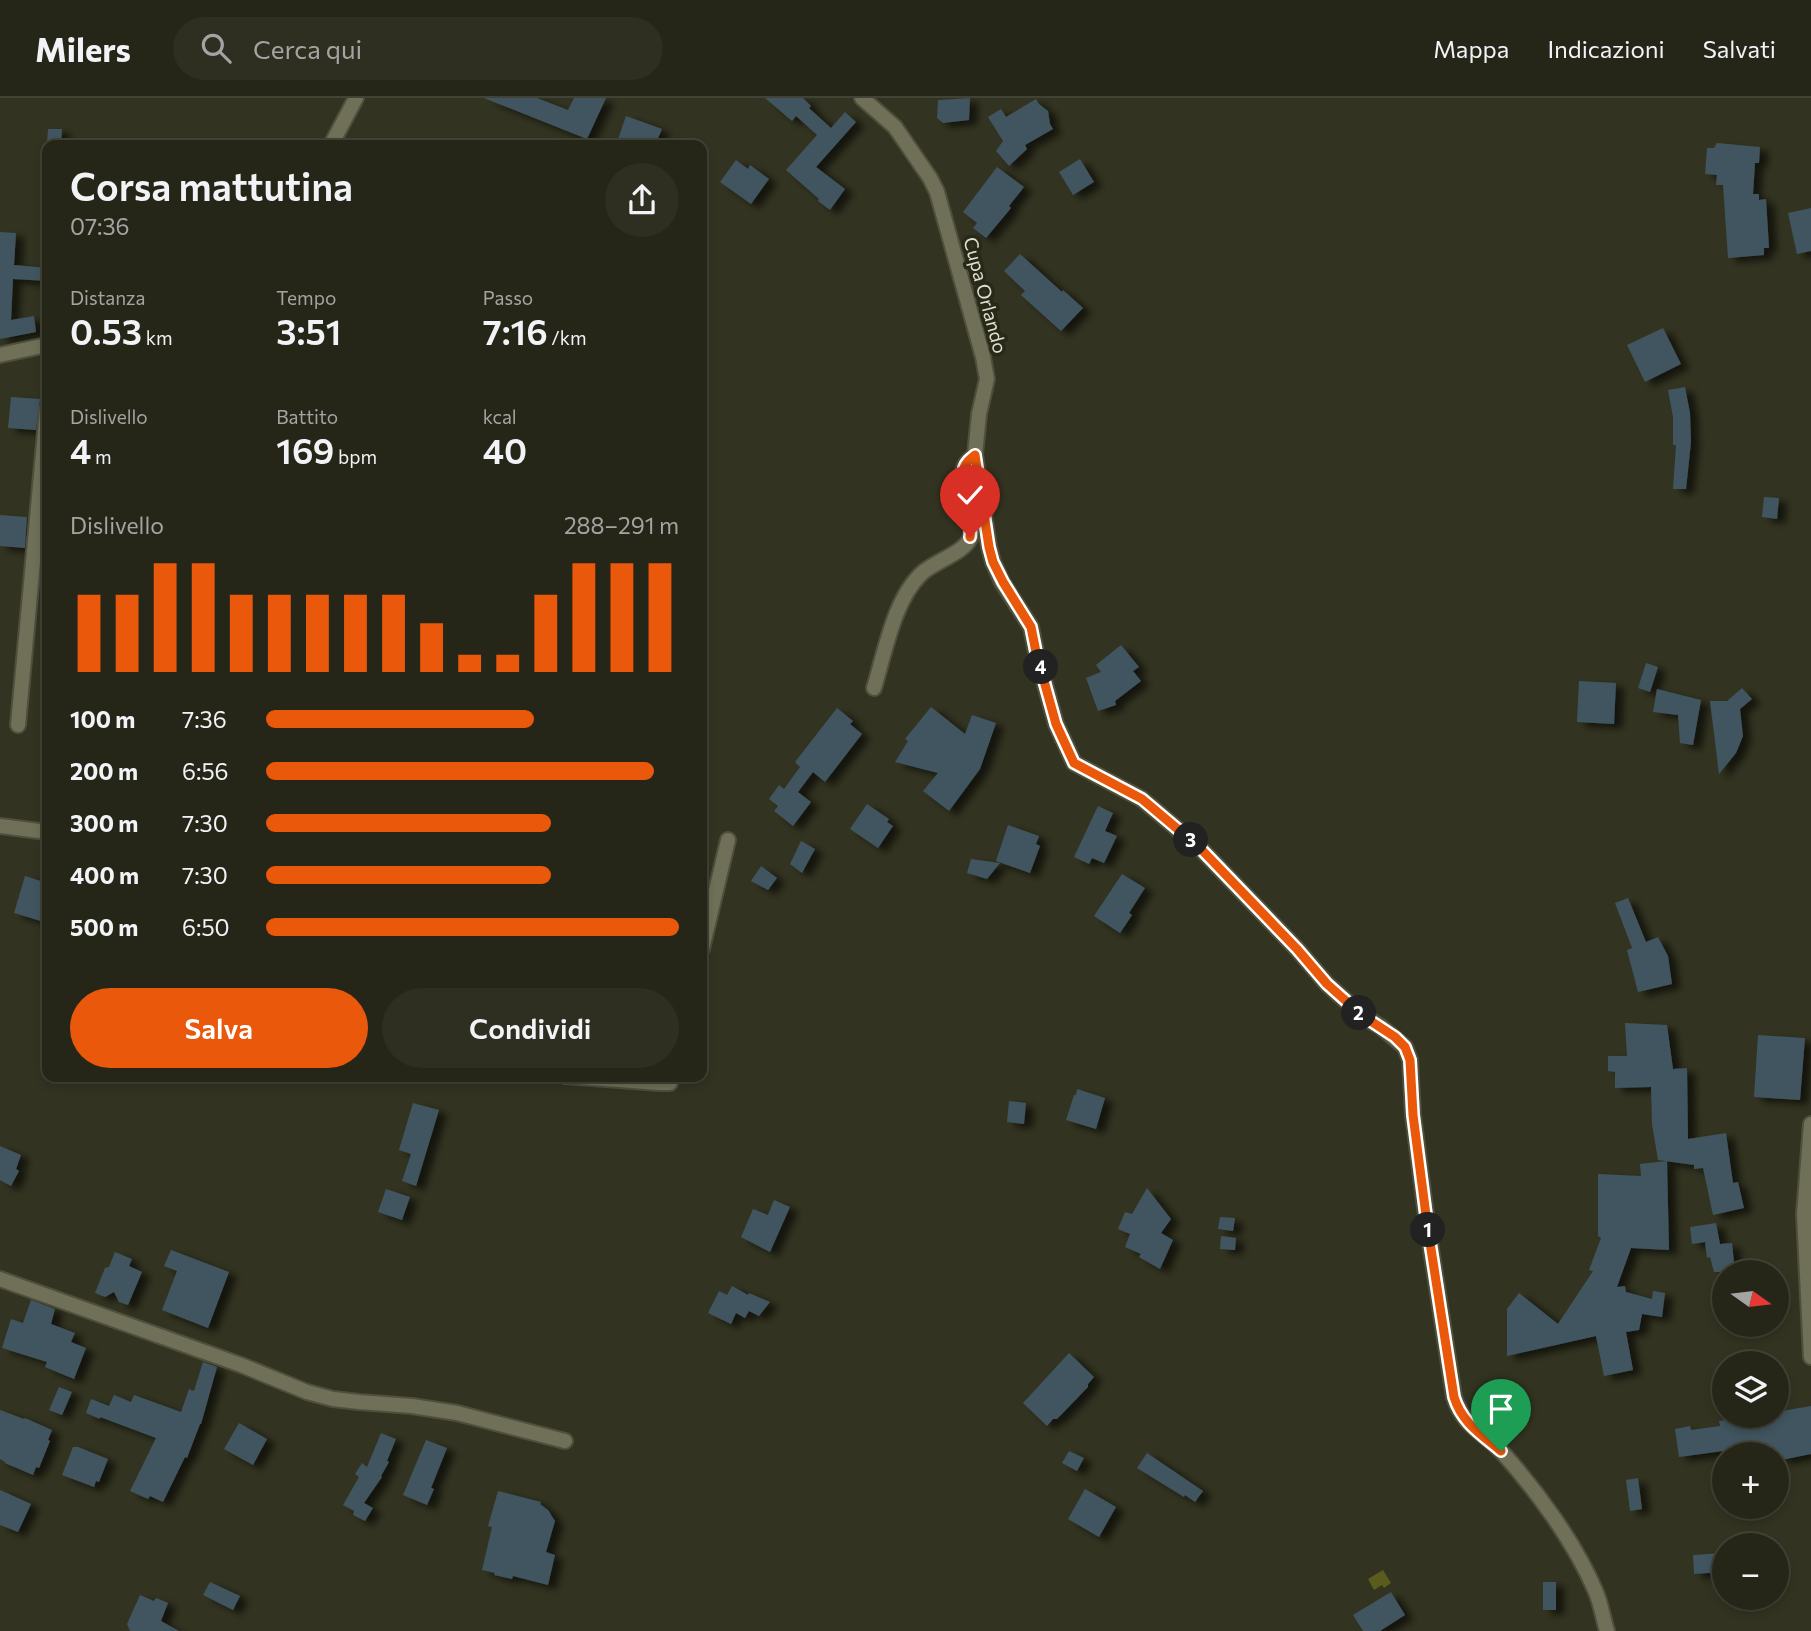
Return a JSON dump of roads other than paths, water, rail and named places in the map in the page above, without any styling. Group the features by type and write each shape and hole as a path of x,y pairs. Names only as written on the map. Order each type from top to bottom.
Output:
{"street":[{"path":"334,140 356,98"},
{"name":"Cupa Orlando","path":"862,98 895,127 937,192 987,379 979,414 975,455 989,547 1003,582 1031,627 1056,724 1074,763 1142,799 1200,848 1327,984 1363,1016 1395,1037 1405,1047 1410,1060 1413,1115 1427,1223 1454,1397 1465,1420 1501,1451 1567,1538 1596,1592 1607,1631"},
{"path":"0,355 42,346"},
{"path":"874,688 896,615 907,590 921,573 965,547 970,537 972,526 963,472 967,462 975,455"},
{"path":"18,725 42,464"},
{"path":"0,826 42,831"},
{"path":"707,928 728,840"},
{"path":"646,1082 670,1082"},
{"path":"1811,1124 1804,1214 1811,1357"},
{"path":"0,1279 242,1365 307,1392 346,1401 412,1406 457,1413 565,1441"}]}
